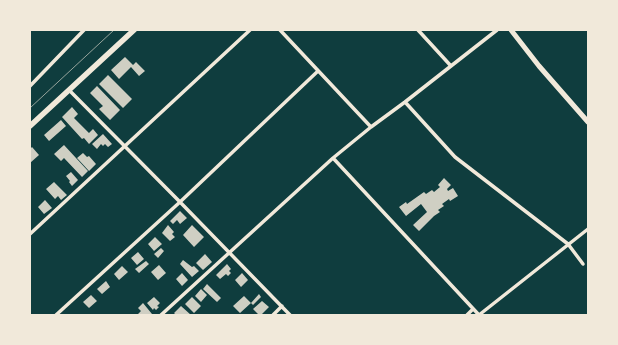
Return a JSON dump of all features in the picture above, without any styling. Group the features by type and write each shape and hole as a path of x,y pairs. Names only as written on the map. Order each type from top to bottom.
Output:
{"main road":[{"path":"30,126 134,30"},
{"path":"511,30 557,87 588,122"}],"street":[{"path":"30,86 84,30"},
{"path":"30,234 250,30"},
{"path":"280,30 371,127"},
{"path":"418,30 451,66"},
{"path":"161,315 333,158 497,30"},
{"path":"56,315 180,202 318,70"},
{"path":"30,80 34,83"},
{"path":"69,90 290,315"},
{"path":"405,102 455,157 568,244 583,264"},
{"path":"333,158 479,315 588,229"},
{"path":"273,315 282,306"},
{"path":"467,315 473,309"}],"building":[{"path":"125,57 133,65 136,62 145,71 139,76 131,67 119,79 111,70"},
{"path":"108,75 132,99 123,108 99,84"},
{"path":"97,86 120,110 110,120 99,109 103,106 90,93"},
{"path":"72,107 78,114 74,118 89,133 93,129 98,135 89,144 84,138 82,139 62,117"},
{"path":"61,120 66,126 49,141 44,135"},
{"path":"103,134 112,144 108,147 105,144 103,146 101,144 97,149 92,144"},
{"path":"64,145 88,171 82,177 64,158 61,161 54,154"},
{"path":"32,147 39,155 30,163 30,149"},
{"path":"83,153 87,157 89,156 96,164 89,171 77,158"},
{"path":"71,172 78,180 72,186 66,176"},
{"path":"444,178 451,185 447,189 448,191 453,188 458,196 450,201 449,199 442,204 444,206 438,210 440,212 419,231 413,225 427,212 421,204 406,216 399,207 406,202 407,204 424,192 426,194 432,190 434,192 440,187 438,185"},
{"path":"54,182 67,195 61,200 58,196 55,199 46,189"},
{"path":"45,200 52,208 44,214 38,207"},
{"path":"180,211 187,218 180,224 177,220 173,224 170,221"},
{"path":"168,225 174,232 172,234 175,237 170,241 162,233"},
{"path":"192,225 204,237 194,247 183,235"},
{"path":"155,237 162,244 154,251 148,244"},
{"path":"161,248 164,251 158,258 154,254"},
{"path":"138,252 144,259 137,265 131,258"},
{"path":"205,254 212,262 203,270 196,263"},
{"path":"183,260 192,267 194,266 199,271 192,277 180,264"},
{"path":"146,261 149,264 139,273 135,269"},
{"path":"227,264 231,269 229,271 231,273 228,276 226,274 220,279 216,275"},
{"path":"159,265 166,273 158,280 151,272"},
{"path":"122,266 128,272 119,280 114,274"},
{"path":"182,273 188,280 182,286 176,279"},
{"path":"242,273 248,280 241,287 235,280"},
{"path":"106,281 110,287 102,294 97,289"},
{"path":"207,284 221,298 217,302 203,289"},
{"path":"201,289 207,295 201,302 195,296"},
{"path":"259,294 261,297 253,305 251,303"},
{"path":"91,295 97,301 89,308 83,302"},
{"path":"244,296 251,303 240,313 233,306"},
{"path":"154,297 160,303 156,310 154,308 153,310 147,303"},
{"path":"192,297 201,306 194,313 185,304"},
{"path":"262,301 269,307 261,315 259,315 253,309"},
{"path":"143,303 152,314 151,315 138,314 141,311 138,308"},
{"path":"181,306 191,315 176,315 174,313"}],"tram line":[{"path":"30,108 114,30"}]}
